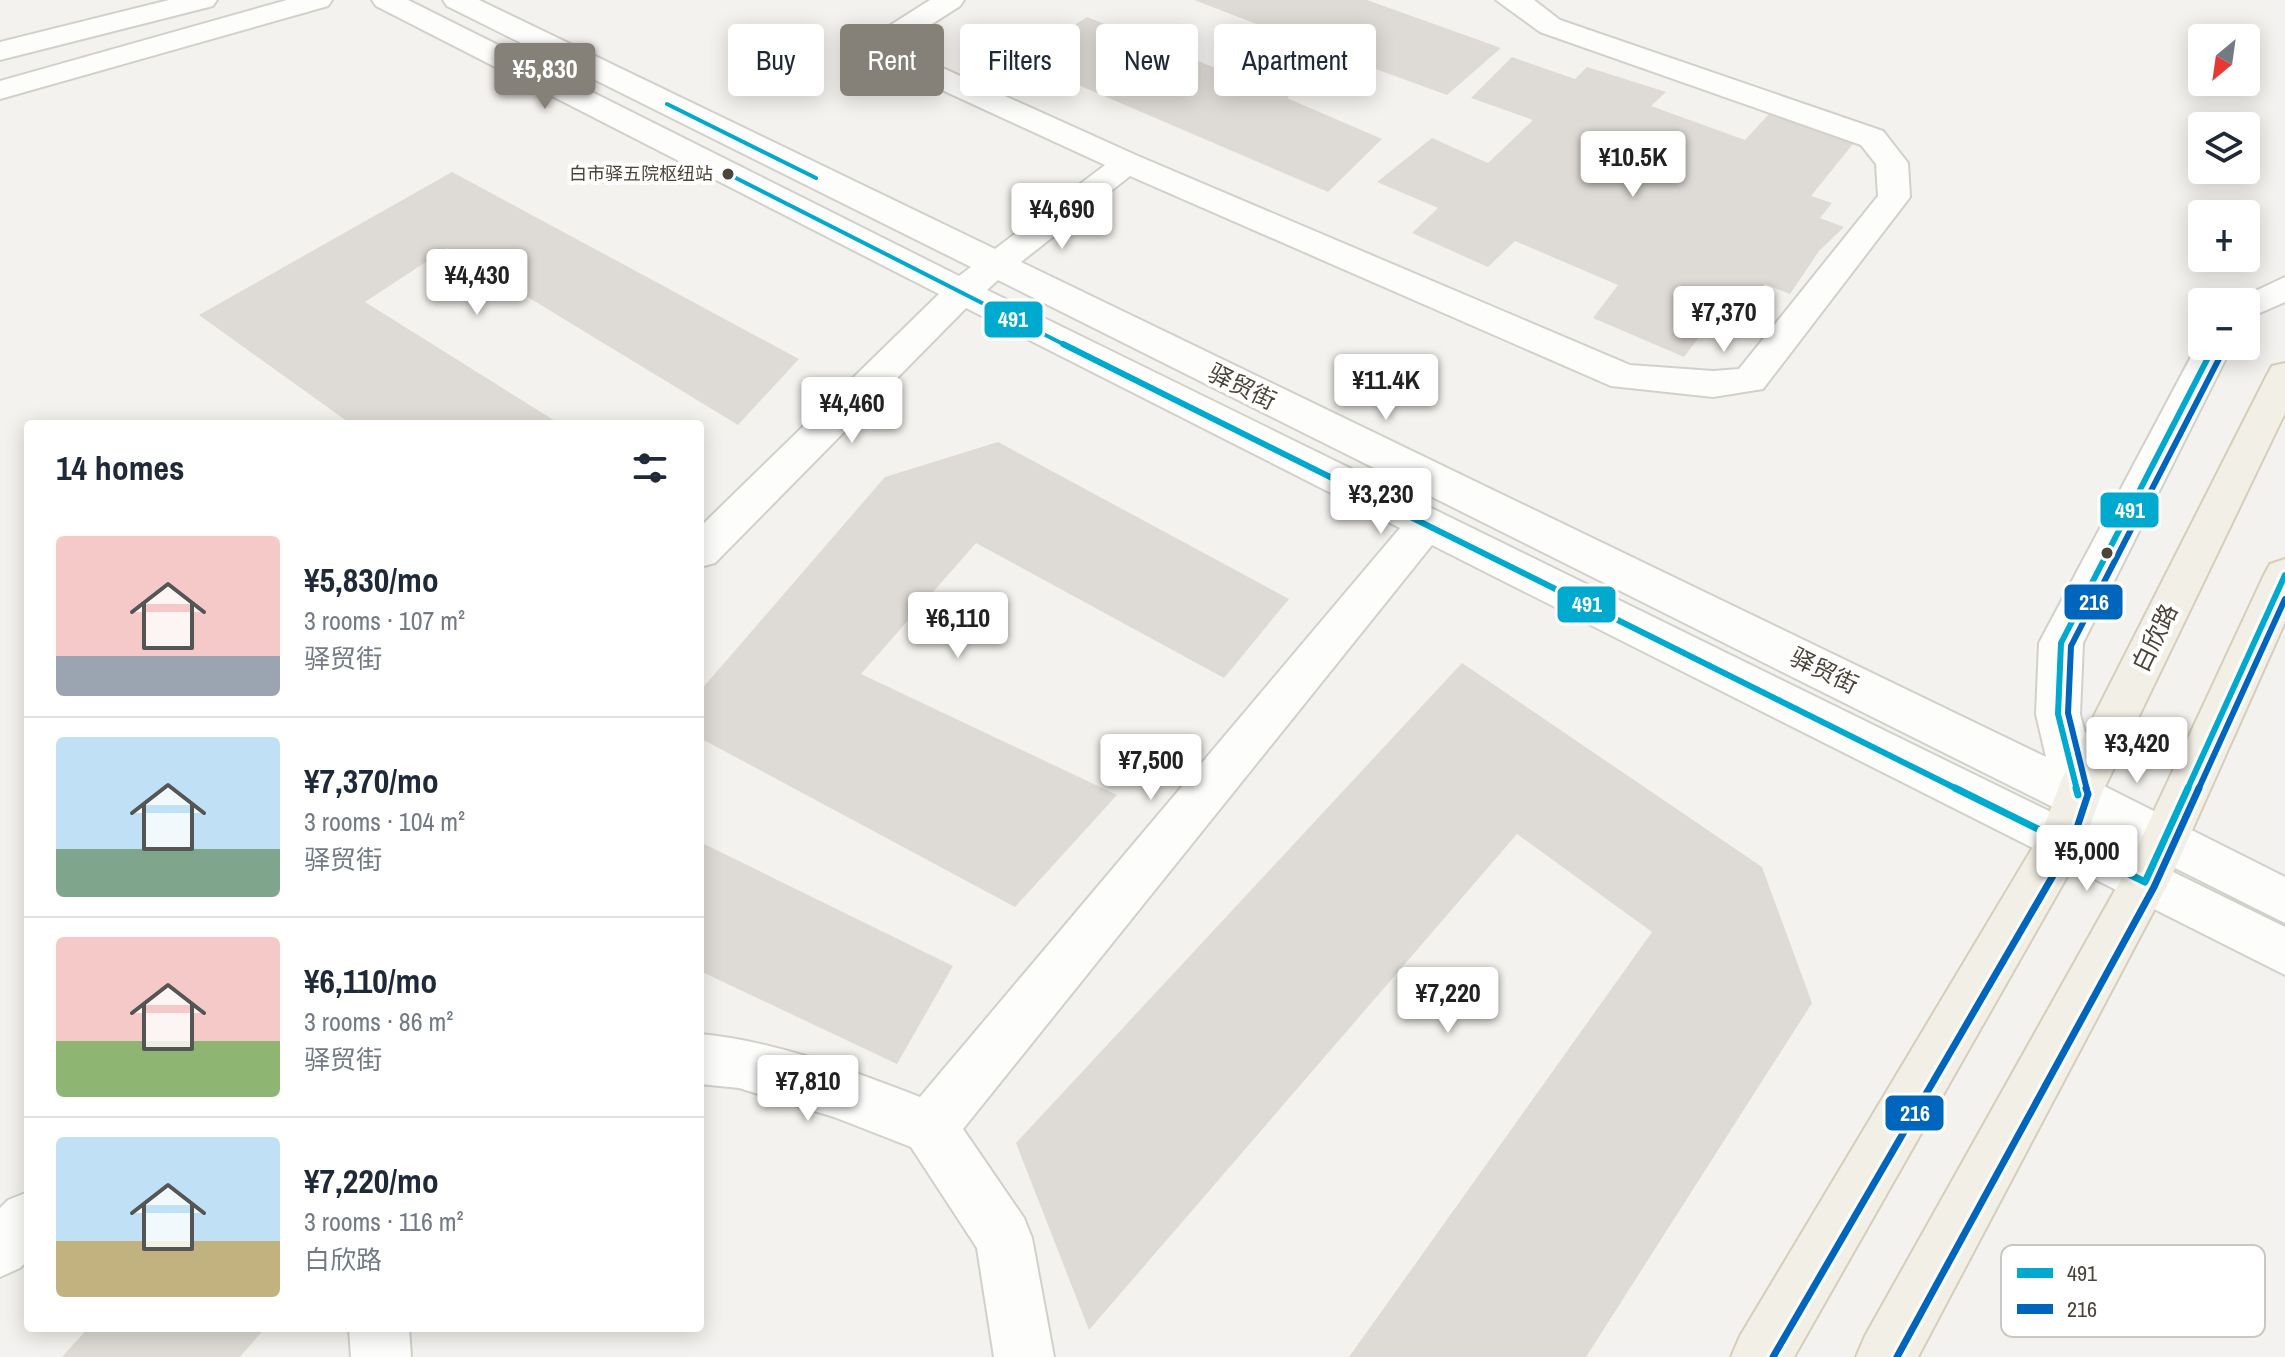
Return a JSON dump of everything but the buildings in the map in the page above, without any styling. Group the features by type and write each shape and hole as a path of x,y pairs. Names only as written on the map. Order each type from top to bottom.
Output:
{"main road":[{"name":"白欣路","path":"1761,1357 2070,817 2285,375"},
{"path":"1886,1357 2155,860 2285,575"}],"street":[{"path":"0,51 203,0"},
{"path":"0,90 318,0"},
{"name":"驿贸街","path":"386,0 960,293 1427,523 2070,817"},
{"name":"驿贸街","path":"457,0 995,266 2155,860 2285,952"},
{"path":"950,0 874,48 1127,163 1624,377 1713,384 1750,380 1894,197 1892,163 1872,138 1550,26 1520,3 1510,0"},
{"path":"704,548 960,293 1127,163"},
{"path":"2260,301 2285,288"},
{"path":"2070,817 2058,714 2061,643 2207,360"},
{"path":"930,1127 1427,523"},
{"name":"驿贸街","path":"2155,860 2285,901"},
{"path":"704,1059 739,1063 821,1087 930,1127 1004,1238 1024,1357"},
{"path":"0,1248 24,1224"},
{"path":"379,1332 381,1357"}],"transit line":[{"name":"491","path":"667,104 816,178"},
{"name":"491","path":"728,174 960,293 2145,882 2285,575"},
{"name":"491","path":"2078,795 2058,714 2061,643 2207,360"},
{"name":"216","path":"1773,1357 2072,843 2088,794 2068,713 2071,646 2218,360"},
{"name":"216","path":"1897,1357 2154,887 2285,599"}],"place":[{"name":"白市驿五院枢纽站","path":"728,174"}]}
